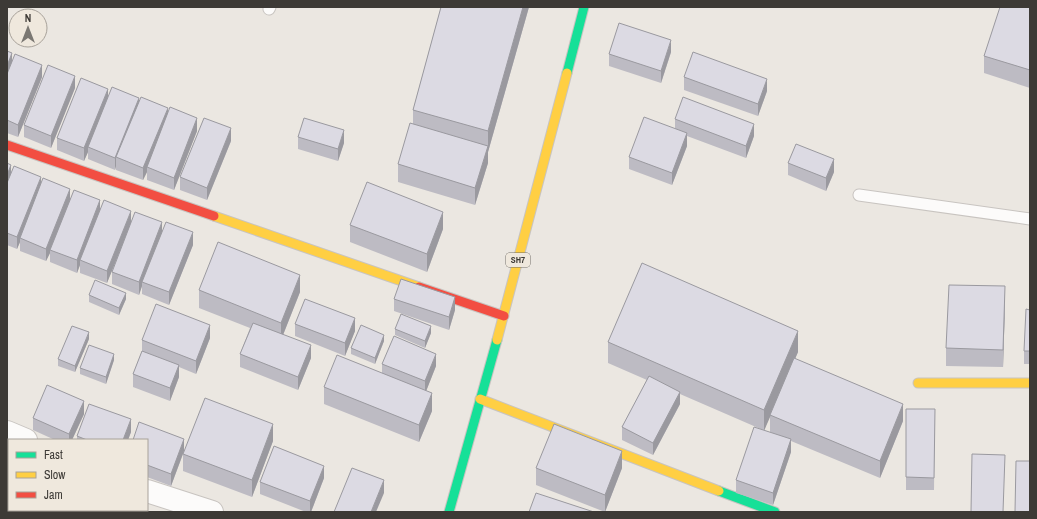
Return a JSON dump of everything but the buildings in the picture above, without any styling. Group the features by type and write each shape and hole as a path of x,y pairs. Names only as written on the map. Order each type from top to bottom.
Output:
{"street":[{"name":"SH7","path":"449,512 504,316 584,7"},
{"path":"7,145 504,316"},
{"path":"918,383 1030,383"},
{"path":"480,399 775,512"},
{"path":"7,432 24,439"},
{"path":"150,499 212,512"}],"lane":[{"path":"859,195 1030,219"}],"traffic: fast":[{"path":"567,73 584,7"},
{"path":"449,512 497,340"},
{"path":"719,491 775,512"}],"traffic: slow":[{"path":"497,340 567,73"},
{"path":"214,216 419,287"},
{"path":"918,383 1030,383"},
{"path":"480,399 719,491"}],"traffic: jam":[{"path":"7,145 214,216"},
{"path":"419,287 504,316"}]}
